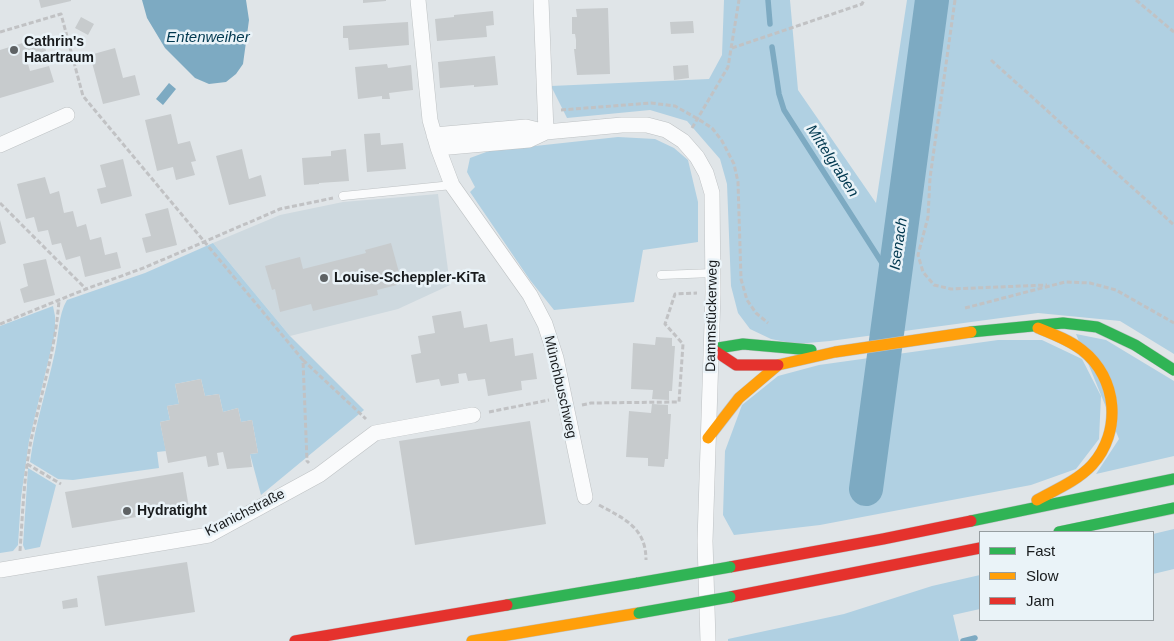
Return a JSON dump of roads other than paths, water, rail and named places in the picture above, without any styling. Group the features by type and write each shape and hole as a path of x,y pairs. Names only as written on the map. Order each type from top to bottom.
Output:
{"highway":[{"path":"712,350 736,365 778,365 835,352 986,330 1063,323 1097,327 1135,345 1174,370"},
{"path":"1017,512 1071,481 1091,466 1103,451 1111,431 1110,391 1102,372 1088,354 1064,339 1034,326"},
{"path":"712,350 743,344 835,352"},
{"path":"708,438 739,398 778,365"},
{"path":"296,641 883,539 1174,479"},
{"path":"1064,531 1174,508"},
{"path":"472,641 730,597 979,548"}],"street":[{"name":"Münchbuschweg","path":"418,0 430,120 436,142 452,185 530,295 548,332 556,358 585,497"},
{"path":"541,0 546,132"},
{"path":"0,145 67,115"},
{"name":"Dammstückerweg","path":"436,142 529,140 546,132 622,125 647,125 666,130 683,141 697,157 706,173 712,193 713,273 705,541 708,641"},
{"name":"Kranichstraße","path":"0,570 209,534 319,475 375,433 474,415"}],"lane":[{"path":"343,196 452,185"},
{"path":"661,274 713,273"}],"water":[{"name":"Entenweiher","path":"142,0 246,0 249,20 243,64 236,74 226,82 209,84 195,78 165,48 147,18"},
{"path":"169,83 176,89 163,105 156,99"}],"waterway":[{"name":"Mittelgraben","path":"768,0 770,24"},
{"name":"Isenach","path":"866,489 932,0"},
{"name":"Mittelgraben","path":"772,47 779,94 784,110 893,280"},
{"path":"963,641 975,638"}],"place":[{"name":"Cathrin's Haartraum","path":"14,50"},
{"name":"Louise-Scheppler-KiTa","path":"324,278"},
{"name":"Hydratight","path":"127,511"}]}
